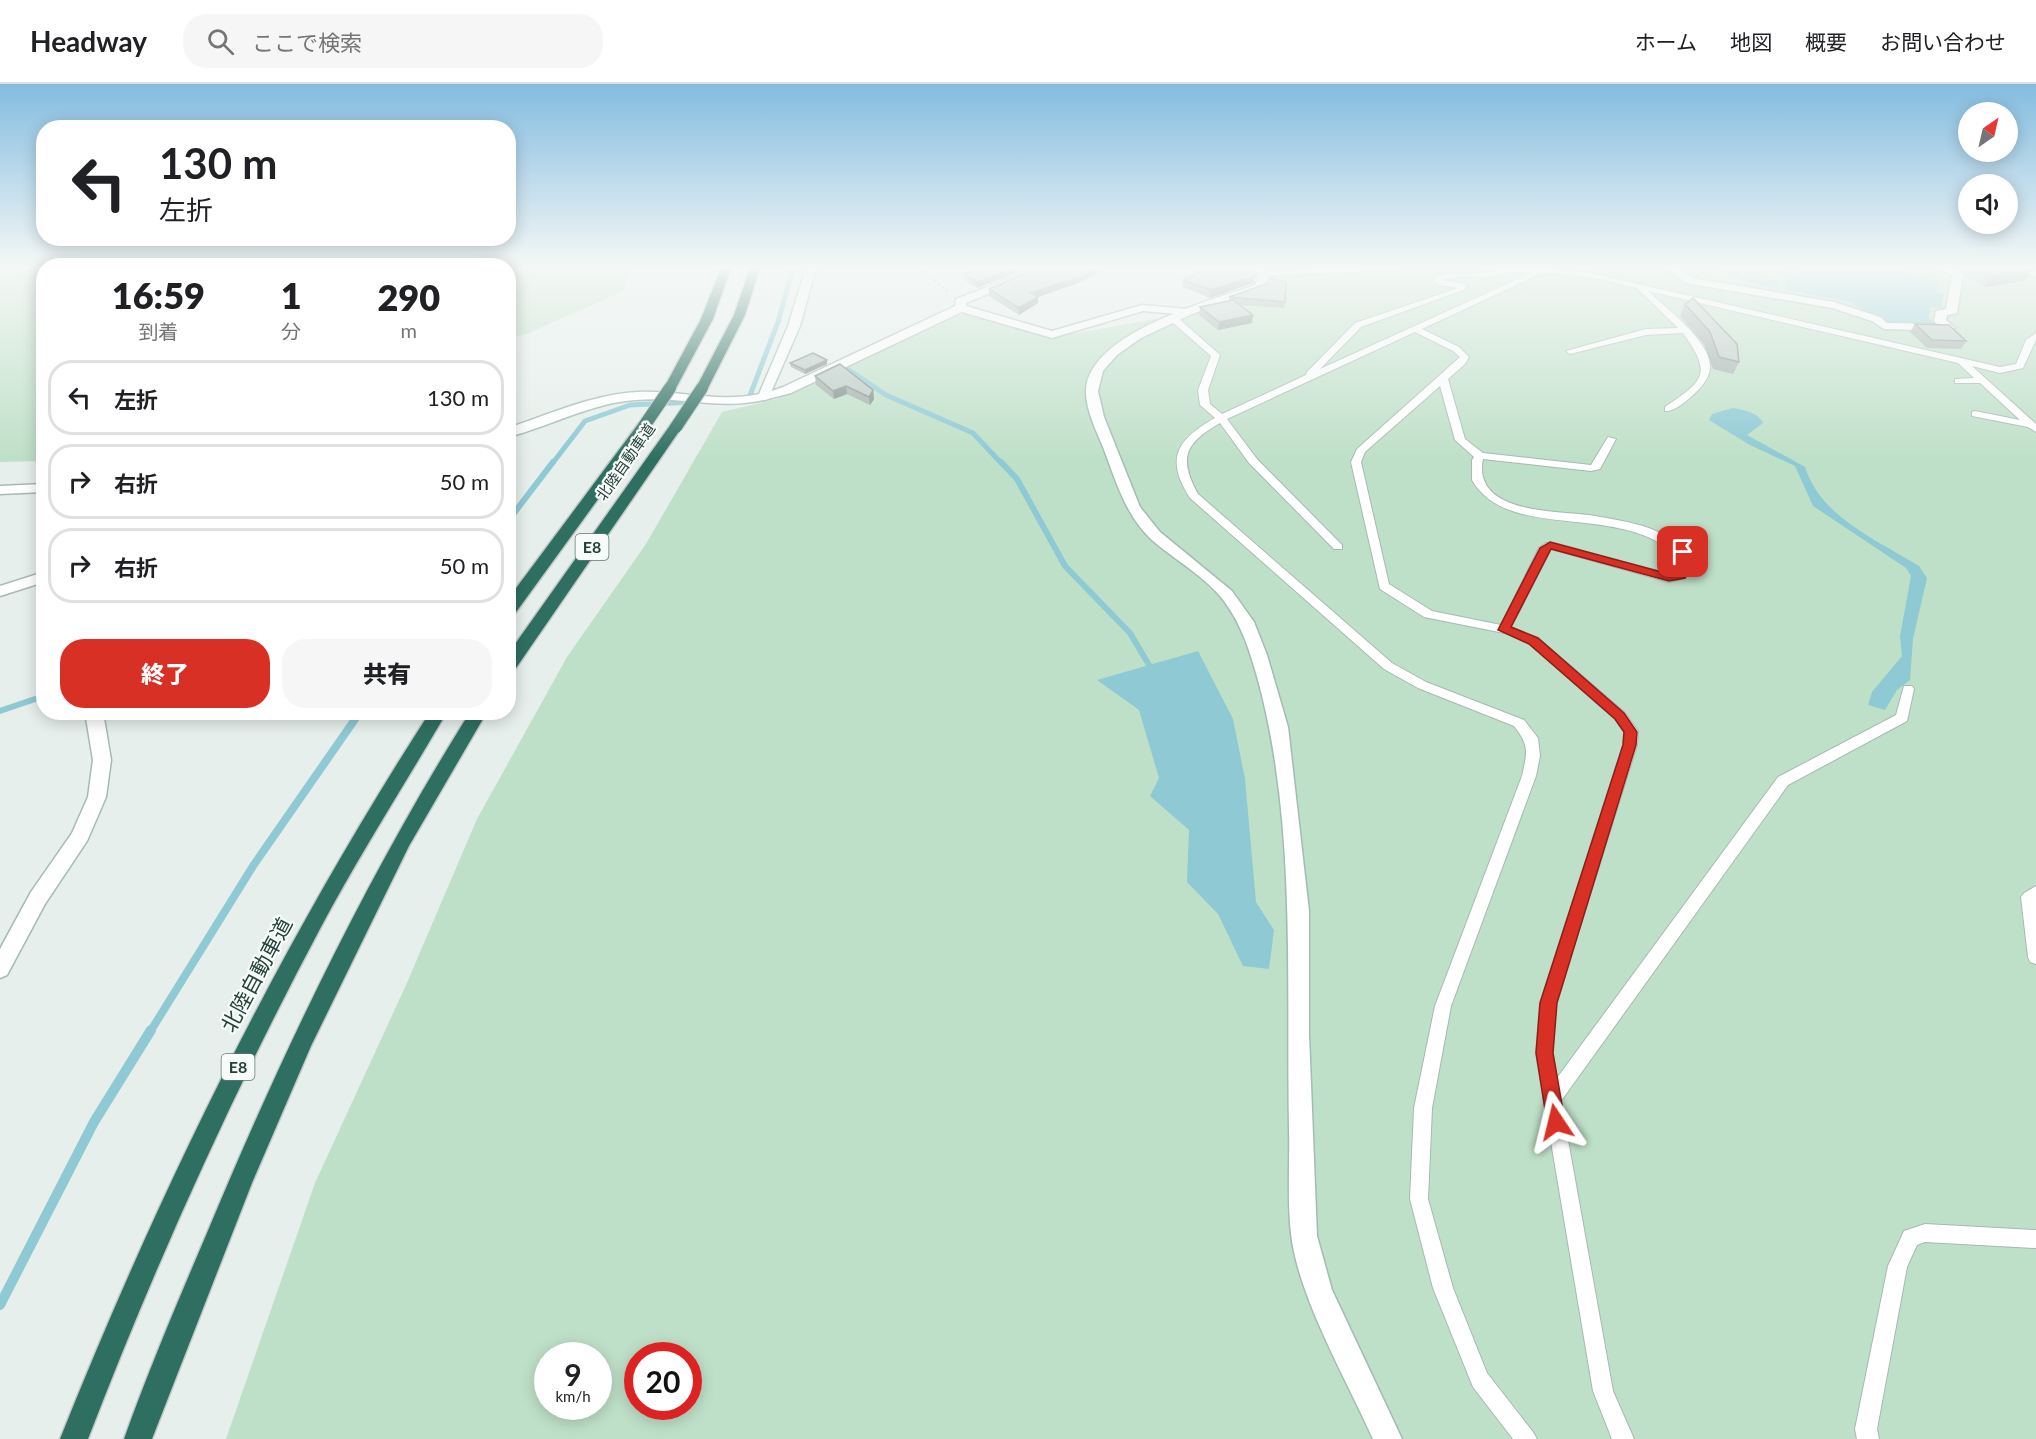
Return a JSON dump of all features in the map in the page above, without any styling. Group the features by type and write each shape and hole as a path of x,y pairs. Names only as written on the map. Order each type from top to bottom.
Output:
{"highway":[{"name":"北陸自動車道","path":"516,600 644,426 670,387 701,331"},
{"name":"北陸自動車道","path":"516,656 676,427 702,388 733,331"},
{"name":"北陸自動車道","path":"74,1439 177,1196 265,1010 343,868 434,720"},
{"path":"138,1439 237,1188 316,1011 392,861 474,720"}],"street":[{"path":"764,396 792,331"},
{"path":"516,430 597,405 636,396 743,403 787,390 905,331"},
{"path":"1041,331 1052,335 1065,331"},
{"path":"1147,331 1113,352 1097,370 1092,391 1098,417 1133,508 1155,535 1227,594 1246,622 1259,655 1279,727 1299,911 1298,1034 1304,1236 1320,1293 1388,1439"},
{"path":"0,490 36,488"},
{"path":"0,591 36,580"},
{"path":"0,969 38,898 80,836 97,797 102,760 95,720"}],"lane":[{"path":"1195,331 1216,355 1203,390 1205,405 1221,418 1253,461 1338,547"},
{"path":"1304,380 1352,331"},
{"path":"1410,331 1196,431 1182,449 1181,469 1194,496 1388,666 1422,684 1519,723 1531,738 1533,756 1528,776 1443,1006 1423,1108 1419,1199 1443,1288 1480,1380 1526,1439"},
{"path":"1420,331 1456,349 1465,357 1361,451 1356,462 1384,586 1428,614 1517,632 1534,641 1620,716 1631,732 1630,745 1548,1003 1544,1053 1603,1391 1623,1439"},
{"path":"1570,351 1646,332 1661,331"},
{"path":"1668,409 1695,390 1704,373 1704,358 1686,331"},
{"path":"1830,331 2000,370 2020,366 2030,340 2036,336"},
{"path":"1962,362 2033,426"},
{"path":"1443,379 1460,440 1480,456 1591,468 1596,467 1611,439"},
{"path":"1958,381 1980,380"},
{"path":"1975,414 2033,426"},
{"path":"1480,456 1477,460 1477,479 1491,496 1507,506 1525,512 1644,528 1669,540 1683,552 1689,562 1681,576 1669,578 1550,545 1545,548 1504,630"},
{"path":"1552,1099 1783,781 1902,718 1908,689"},
{"path":"2036,892 2029,897 2036,957"},
{"path":"1868,1439 1866,1429 1898,1266 1911,1238 1926,1233 2036,1239"}],"green space":[{"path":"0,331 36,331 36,461 0,462"},
{"path":"516,331 533,331 516,337"},
{"path":"925,331 1028,331 1049,338 1087,331 2036,331 2036,1439 226,1439 315,1183 406,985 477,819 567,657 646,544 722,412 776,399"}],"water":[{"path":"1733,408 1754,414 1761,419 1763,423 1747,435 1805,467 1813,485 1837,513 1852,526 1919,566 1927,578 1913,639 1910,680 1897,690 1885,710 1868,705 1872,692 1902,656 1900,636 1911,576 1906,568 1813,506 1795,466 1750,445 1709,420 1712,414"},
{"path":"1198,651 1233,719 1245,779 1256,902 1274,930 1269,969 1243,966 1218,914 1187,882 1189,830 1150,796 1159,778 1139,710 1097,680"}],"building":[{"path":"1725,331 1737,344 1739,362 1719,357 1710,332"},
{"path":"1923,331 1956,331 1966,341 1932,340"},
{"path":"813,353 827,360 805,370 790,363"},
{"path":"840,364 873,390 869,397 846,386 833,391 815,376"}],"waterway":[{"path":"749,398 774,331"},
{"path":"840,372 849,370 886,395 973,433 1002,464"},
{"path":"552,464 585,421 630,405 694,402"},
{"path":"516,511 553,462"},
{"path":"1001,462 1017,479 1065,566 1130,633 1149,665"},
{"path":"0,711 36,699"},
{"path":"150,1032 253,866 354,720"},
{"path":"0,1305 94,1122 151,1030"}],"route":[{"path":"1556,1122 1544,1053 1548,1003 1630,745 1631,732 1620,716 1534,641 1517,632 1504,630 1545,548 1550,545 1669,578 1681,576 1689,562 1683,552"}]}
